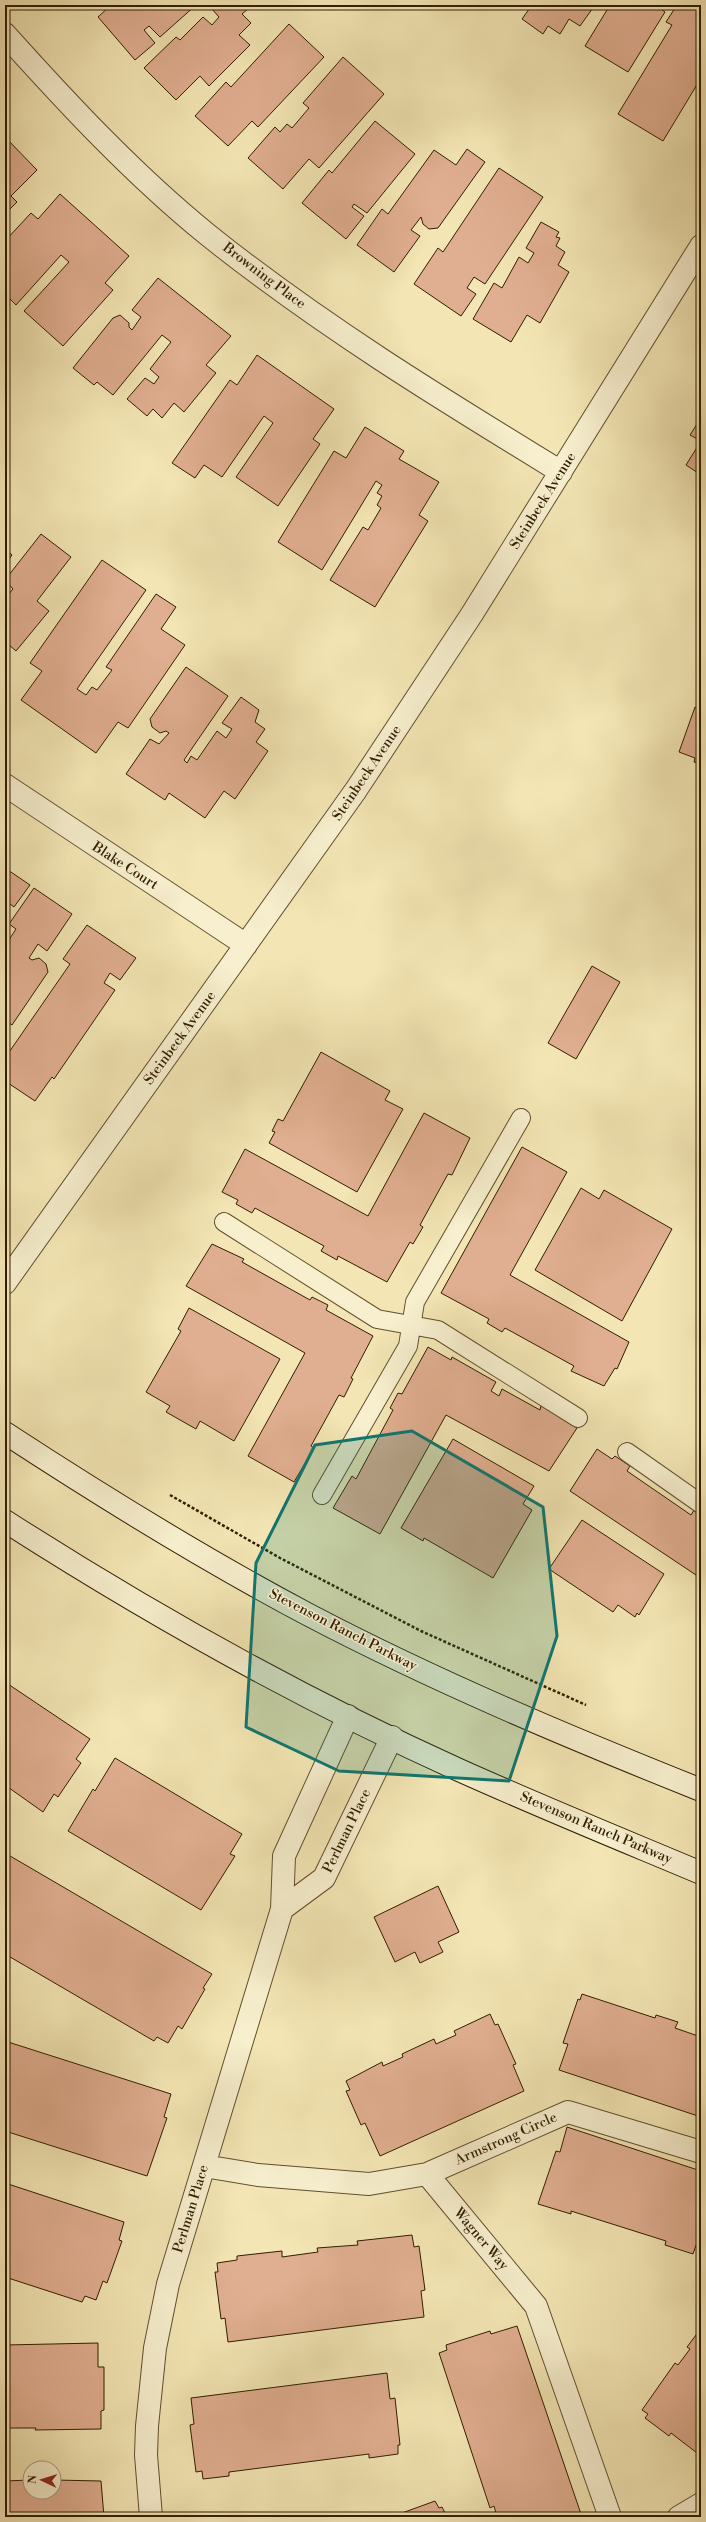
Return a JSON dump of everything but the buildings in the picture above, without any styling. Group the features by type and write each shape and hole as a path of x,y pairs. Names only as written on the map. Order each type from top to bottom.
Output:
{"street":[{"name":"Browning Place","path":"5,34 54,88 127,162 208,234 306,307 411,380 561,472"},
{"name":"Steinbeck Avenue","path":"5,1283 86,1166 356,790 472,614 701,246"},
{"name":"Blake Court","path":"5,785 246,945"},
{"name":"Stevenson Ranch Parkway","path":"5,1433 172,1537 309,1615 435,1676 701,1790"},
{"name":"Stevenson Ranch Parkway","path":"5,1522 98,1580 212,1644 348,1716 458,1769 701,1873"},
{"name":"Perlman Place","path":"151,2517 146,2455 155,2348 168,2284 282,1909 284,1856 348,1716"},
{"name":"Perlman Place","path":"282,1909 324,1878 392,1737"},
{"name":"Armstrong Circle","path":"427,2174 568,2112 701,2152"},
{"path":"204,2166 286,2178 369,2184 427,2174"},
{"name":"Wagner Way","path":"427,2174 536,2306 610,2517"},
{"path":"679,2517 701,2504"}],"lane":[{"path":"322,1495 408,1346 415,1302 521,1118"},
{"path":"224,1222 377,1320 411,1324 438,1330 578,1418"},
{"path":"626,1452 701,1504"}],"path":[{"path":"165,1493 280,1558 421,1631 588,1706"}],"highlighted area":[{"path":"412,1431 543,1507 557,1636 509,1781 339,1771 246,1727 256,1563 315,1445"}]}
